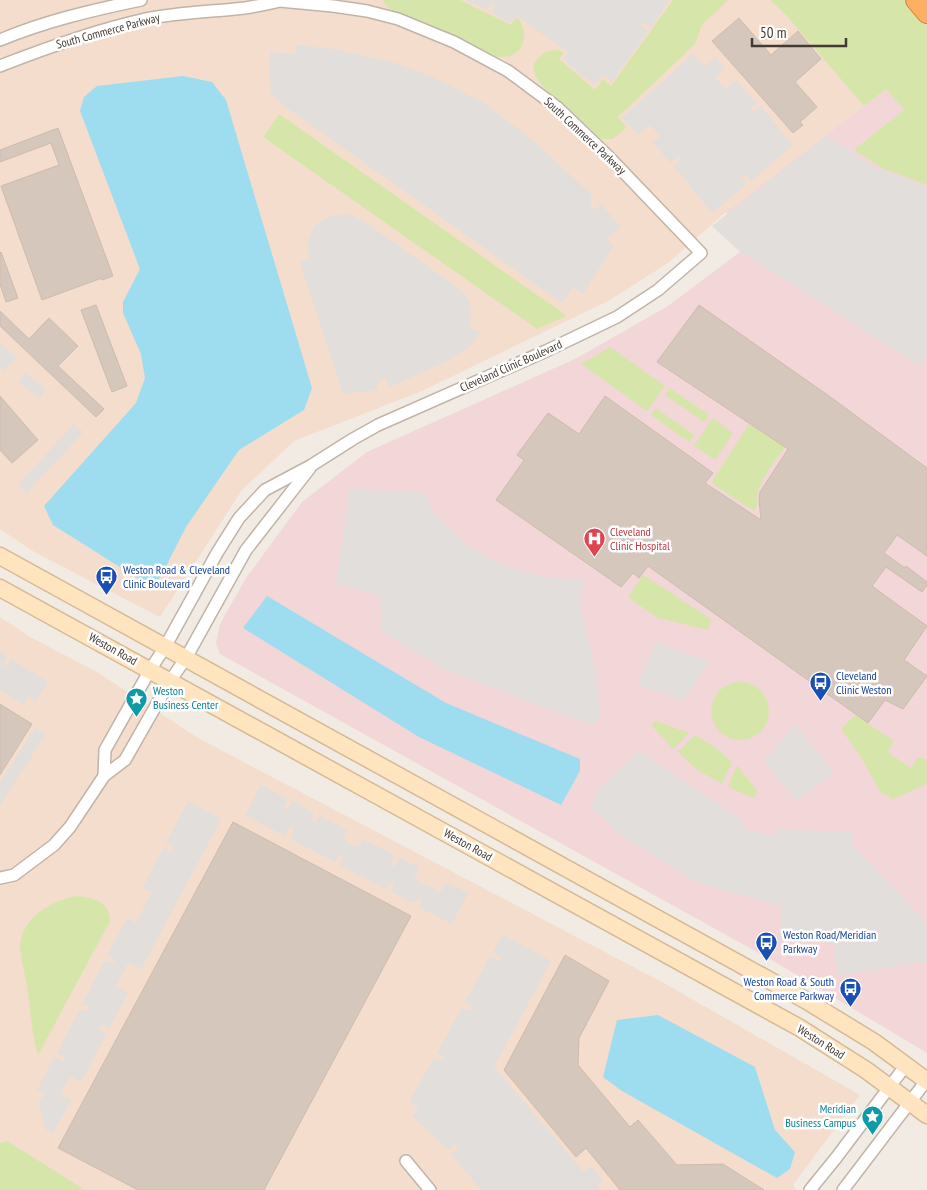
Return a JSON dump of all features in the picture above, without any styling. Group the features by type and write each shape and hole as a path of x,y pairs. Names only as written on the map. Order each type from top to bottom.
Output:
{"highway":[{"path":"916,0 927,14"}],"main road":[{"path":"0,556 798,996 842,1021 927,1081"},
{"name":"Weston Road","path":"0,588 800,1028 890,1086 927,1115"}],"street":[{"name":"South Commerce Parkway","path":"0,40 84,12 141,0"},
{"name":"South Commerce Parkway","path":"0,66 67,42 142,20 188,12 237,9 274,1 333,6 367,11 398,19 454,42 508,71 558,108 609,157 701,253"},
{"name":"Cleveland Clinic Boulevard","path":"104,776 105,750 150,670 239,518 265,490 312,465 378,425 546,351 617,317 658,290 701,253"},
{"name":"Cleveland Clinic Boulevard","path":"104,776 125,760 170,681 186,658 246,550 312,465"},
{"path":"0,878 14,875 54,845 74,821 104,776"},
{"path":"810,1190 906,1065"},
{"path":"844,1190 927,1081"},
{"path":"406,1162 430,1190"}],"shaded area":[{"path":"0,0 801,0 886,89 726,212 668,263 610,300 422,391 294,441 242,490 160,617 36,553 0,529"},
{"path":"466,0 670,0 651,27 644,23 642,24 642,27 648,31 612,82 603,75 594,85 563,59 568,52 517,16 511,23 491,12 494,6 493,3 491,3 487,10"},
{"path":"296,45 334,49 393,62 435,78 484,103 529,137 591,194 591,207 597,210 600,203 621,227 607,239 614,246 583,294 573,287 562,303 283,105 271,93 270,52 295,54"},
{"path":"693,54 705,66 715,57 725,68 715,78 725,89 736,80 757,103 751,108 751,111 761,106 793,145 751,181 746,175 743,175 742,178 747,184 712,213 674,166 680,160 680,157 677,157 671,163 652,143 660,136 650,125 638,135 622,118"},
{"name":"Cleveland Clinic Hospital","path":"886,89 927,141 927,1053 780,965 220,654 216,643 220,624 246,578 302,502 367,452 577,358 668,306 748,246 726,212"},
{"path":"826,136 876,168 927,187 927,354 920,366 738,250 712,226"},
{"path":"349,214 365,222 461,290 469,300 471,311 470,328 480,332 472,344 451,359 390,387 385,378 381,379 377,385 377,390 343,394 300,262 309,258 307,243 315,225 330,216"},
{"path":"0,343 16,357 4,371 0,368"},
{"path":"25,373 46,389 40,398 18,382"},
{"path":"74,424 83,432 27,493 18,485"},
{"path":"350,488 426,493 429,506 443,523 468,546 507,567 547,578 584,580 580,605 597,677 600,717 594,726 443,669 382,631 380,595 336,584"},
{"path":"0,617 30,637 97,672 198,738 662,982 860,1095 793,1185 797,1190 0,1190"},
{"path":"655,642 710,662 683,700 638,685"},
{"path":"0,652 7,657 3,663 4,666 7,666 11,659 48,682 36,702 28,697 23,704 0,690"},
{"path":"795,724 834,773 796,801 764,761"},
{"path":"35,728 46,734 0,805 0,782"},
{"path":"639,751 743,821 744,829 774,837 776,829 851,832 851,843 925,922 927,931 927,962 838,975 834,943 780,940 781,906 696,882 616,832 591,806 599,789"},
{"path":"261,785 288,799 284,806 285,809 288,808 292,801 314,813 311,819 313,822 316,822 319,815 347,830 343,839 357,847 363,839 395,855 390,864 392,866 395,866 399,857 419,868 414,879 441,892 446,882 468,893 452,924 419,907 422,900 421,897 414,904 391,892 393,883 390,882 386,889 339,865 343,858 342,855 339,855 335,862 290,839 294,831 292,828 289,829 285,836 245,815"},
{"path":"188,801 221,819 141,969 128,963 116,986 128,993 109,1029 102,1025 99,1027 99,1030 106,1034 81,1082 70,1076 60,1094 71,1100 53,1133 45,1129 39,1103 44,1094 37,1090 54,1057 63,1061 66,1060 65,1057 57,1053 80,1009 87,1012 89,1010 89,1007 82,1004 105,960 112,963 115,962 114,959 107,956 127,918 136,923 152,892 143,887 164,847 170,851 173,850 173,847 166,843"},
{"path":"502,934 551,961 494,1067 584,1172 591,1166 603,1180 597,1185 601,1190 481,1190 451,1154 458,1148 457,1146 455,1145 448,1150 412,1116 419,1109 409,1101 434,1058 444,1060 444,1057 437,1053 462,1007 470,1011 472,1009 472,1006 465,1002 490,956 498,960 501,959 500,956 493,952"}],"green space":[{"path":"383,0 460,0 511,25 517,17 524,30 523,44 515,54 508,57 493,55 462,39 400,15 388,7"},
{"path":"673,0 728,0 701,26 696,43 618,117 626,127 613,139 601,139 544,88 535,76 533,65 546,52 554,50 564,52 559,59 595,90 603,79 611,86"},
{"path":"770,0 908,0 927,22 927,185 882,168 854,150 904,110 886,89 864,106 786,15"},
{"path":"279,114 567,316 537,329 263,137"},
{"path":"610,347 665,386 647,411 581,364"},
{"path":"670,388 709,415 704,422 665,395"},
{"path":"656,408 694,435 689,442 651,415"},
{"path":"713,418 733,433 715,460 694,446"},
{"path":"749,424 785,447 762,482 757,498 757,506 754,511 711,483"},
{"path":"643,575 711,619 708,630 658,618 628,597"},
{"path":"740,682 751,684 764,695 769,711 767,722 756,735 740,740 729,738 716,727 711,711 713,700 724,687"},
{"path":"855,715 894,741 887,752 911,768 917,757 927,760 927,784 893,799 882,793 859,754 841,729"},
{"path":"656,721 689,733 673,749 653,727 652,724"},
{"path":"695,735 716,748 732,762 722,784 696,769 678,752"},
{"path":"737,765 757,791 755,797 753,798 728,787"},
{"path":"78,896 90,898 104,905 109,914 110,921 38,1055 20,948 21,938 25,928 39,912 58,901"},
{"path":"7,1141 85,1190 0,1190 0,1143"}],"water":[{"path":"183,76 212,82 226,100 312,388 304,410 239,450 186,527 160,578 147,584 53,525 44,506 136,403 145,378 141,354 123,313 123,302 140,269 80,111 84,97 97,86"},
{"path":"267,596 446,703 580,759 580,771 561,805 419,737 243,628"},
{"path":"658,1015 755,1067 775,1130 795,1152 790,1169 777,1178 622,1091 603,1077 617,1020"}],"building":[{"path":"739,18 771,55 798,31 821,59 795,82 817,107 800,122 803,125 793,133 712,41"},
{"path":"58,128 113,276 102,280 102,278 42,300 1,186 59,165 51,143 0,162 0,150"},
{"path":"1,252 18,298 6,302 0,284"},
{"path":"96,305 127,386 112,392 81,310"},
{"path":"699,305 829,396 927,468 927,556 897,535 884,553 905,568 906,566 927,582 927,585 922,592 886,567 872,586 927,626 904,660 927,676 903,709 885,700 868,723 648,566 639,578 633,573 621,587 496,500 524,460 517,455 548,413 579,434 605,396 713,473 705,483 761,520 760,492 788,449 657,362"},
{"path":"0,311 29,339 49,318 78,346 58,366 104,409 96,417 0,326"},
{"path":"0,396 38,440 12,463 0,450"},
{"path":"0,704 32,724 0,775"},
{"path":"233,822 411,916 264,1190 138,1190 58,1148"},
{"path":"565,955 609,981 579,1038 578,1065 630,1127 638,1120 677,1165 723,1164 764,1190 620,1190 586,1148 576,1157 504,1070"}],"place":[{"name":"Cleveland Clinic Hospital","path":"594,558"},
{"name":"Weston Road & Cleveland Clinic Boulevard","path":"107,596"},
{"name":"Cleveland Clinic Weston","path":"820,702"},
{"name":"Weston Business Center","path":"137,717"},
{"name":"Weston Road/Meridian Parkway","path":"767,961"},
{"name":"Weston Road & South Commerce Parkway","path":"850,1008"},
{"name":"Meridian Business Campus","path":"872,1135"}]}
